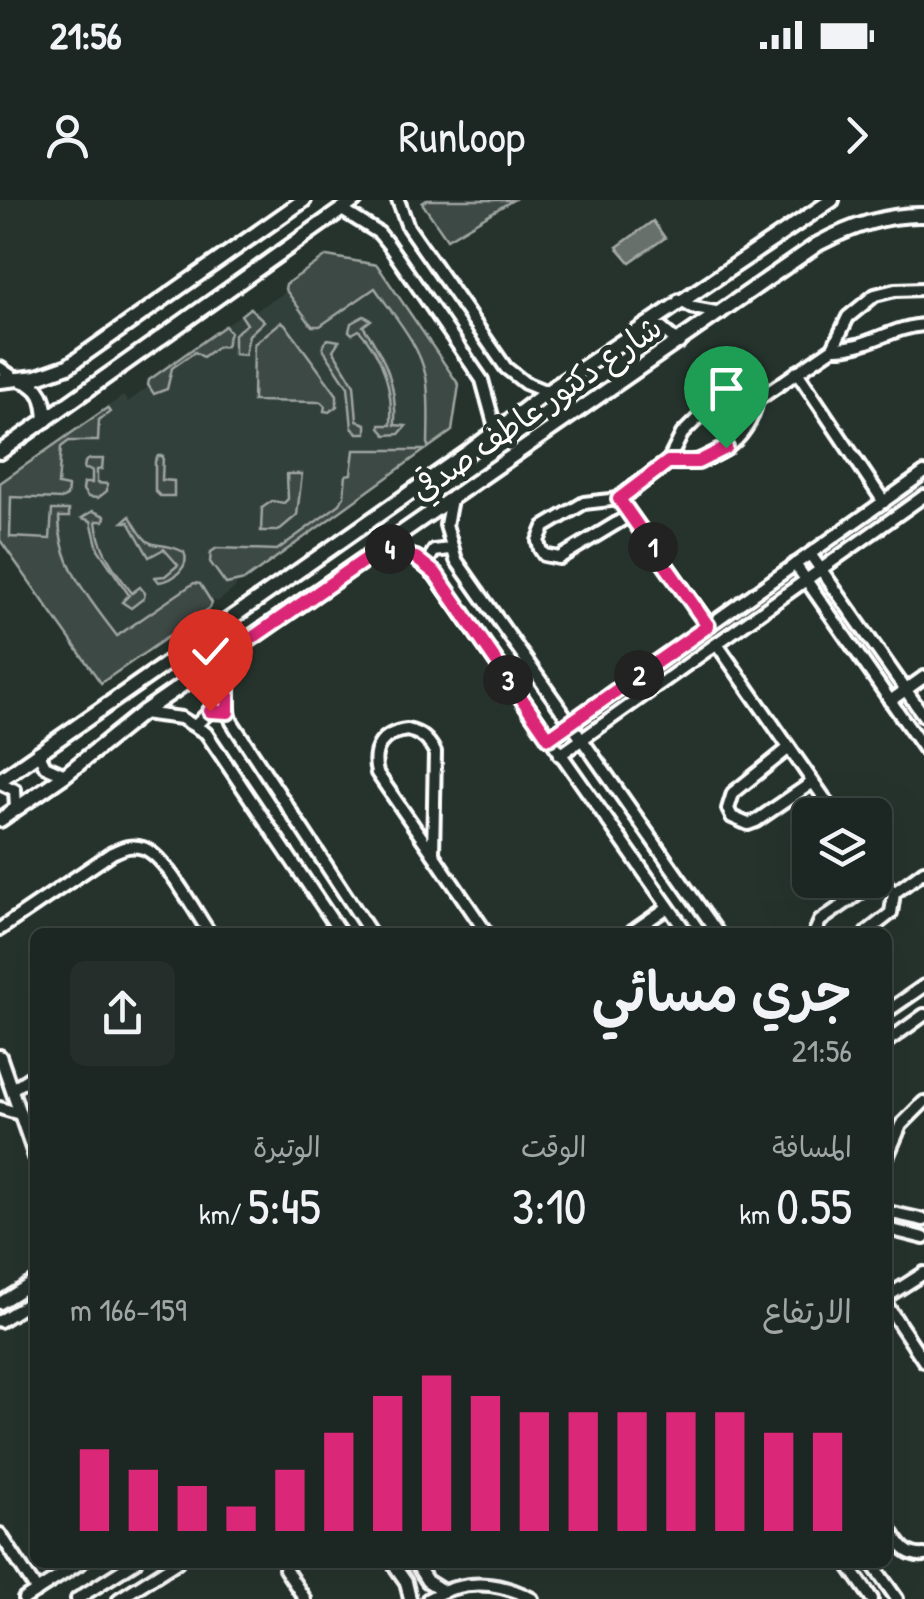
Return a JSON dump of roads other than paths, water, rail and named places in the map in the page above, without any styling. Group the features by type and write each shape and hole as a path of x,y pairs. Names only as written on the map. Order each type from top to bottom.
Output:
{"street":[{"path":"0,381 52,374 68,366 304,200"},
{"path":"0,452 355,200"},
{"path":"398,200 408,227 506,368 525,383 547,392"},
{"name":"شارع دكتور عاطف صدقي","path":"0,781 547,392 832,200"},
{"path":"342,210 380,233 399,259 482,380 496,431"},
{"name":"شارع دكتور عاطف صدقي","path":"0,820 65,775 142,713 818,244 841,232 890,217 924,215"},
{"path":"833,348 848,317 875,295 924,289"},
{"path":"680,300 702,311 722,313"},
{"path":"630,515 559,558 544,555 540,549 544,526 575,506 619,499 668,462 682,434 703,412 730,400 757,400 833,348 862,346 902,328 924,325"},
{"path":"640,329 661,328 679,344"},
{"path":"0,368 16,380 26,381 42,396 46,420"},
{"path":"797,372 884,502"},
{"path":"668,462 698,462 726,448 748,428 757,400"},
{"path":"549,738 924,473"},
{"path":"560,755 924,496"},
{"path":"619,499 708,626"},
{"path":"451,500 446,525 450,549 714,928"},
{"path":"382,548 406,553 426,564 683,928"},
{"path":"426,564 434,550 450,549"},
{"path":"810,554 922,708 902,717"},
{"path":"795,564 924,749"},
{"path":"716,644 824,798"},
{"path":"242,645 228,678 228,712 367,928"},
{"path":"890,701 924,677"},
{"path":"196,725 210,711 228,712"},
{"path":"142,713 181,718 206,733 337,928"},
{"path":"433,854 435,752 419,733 394,732 383,738 376,749 377,774 483,928"},
{"path":"789,748 733,792 729,800 732,817 748,824 756,821 813,782"},
{"path":"38,752 45,766 65,775"},
{"path":"0,781 15,790 16,807"},
{"path":"0,929 112,854 125,847 140,846 162,864 206,928"},
{"path":"873,928 891,913 894,894 924,871"},
{"path":"817,928 849,898"},
{"path":"638,928 668,907"},
{"path":"892,1009 924,986"},
{"path":"892,1038 924,1015"},
{"path":"0,1056 7,1086 30,1143"},
{"path":"7,1086 30,1076"},
{"path":"892,1146 902,1125 924,1102"},
{"path":"0,1108 20,1114"},
{"path":"892,1213 924,1220"},
{"path":"892,1230 924,1238"},
{"path":"892,1293 924,1273"},
{"path":"0,1303 30,1284"},
{"path":"0,1321 30,1302"},
{"path":"892,1313 924,1361"},
{"path":"892,1532 904,1550 917,1556 924,1554"},
{"path":"0,1534 37,1591"},
{"path":"24,1599 73,1568"},
{"path":"77,1599 125,1568"},
{"path":"119,1599 167,1568"},
{"path":"396,1568 406,1582 410,1599"},
{"path":"418,1568 426,1581 443,1590"},
{"path":"850,1568 872,1599"},
{"path":"875,1568 897,1599"},
{"path":"285,1569 306,1599"},
{"path":"428,1599 465,1584 510,1588 532,1599"}]}
